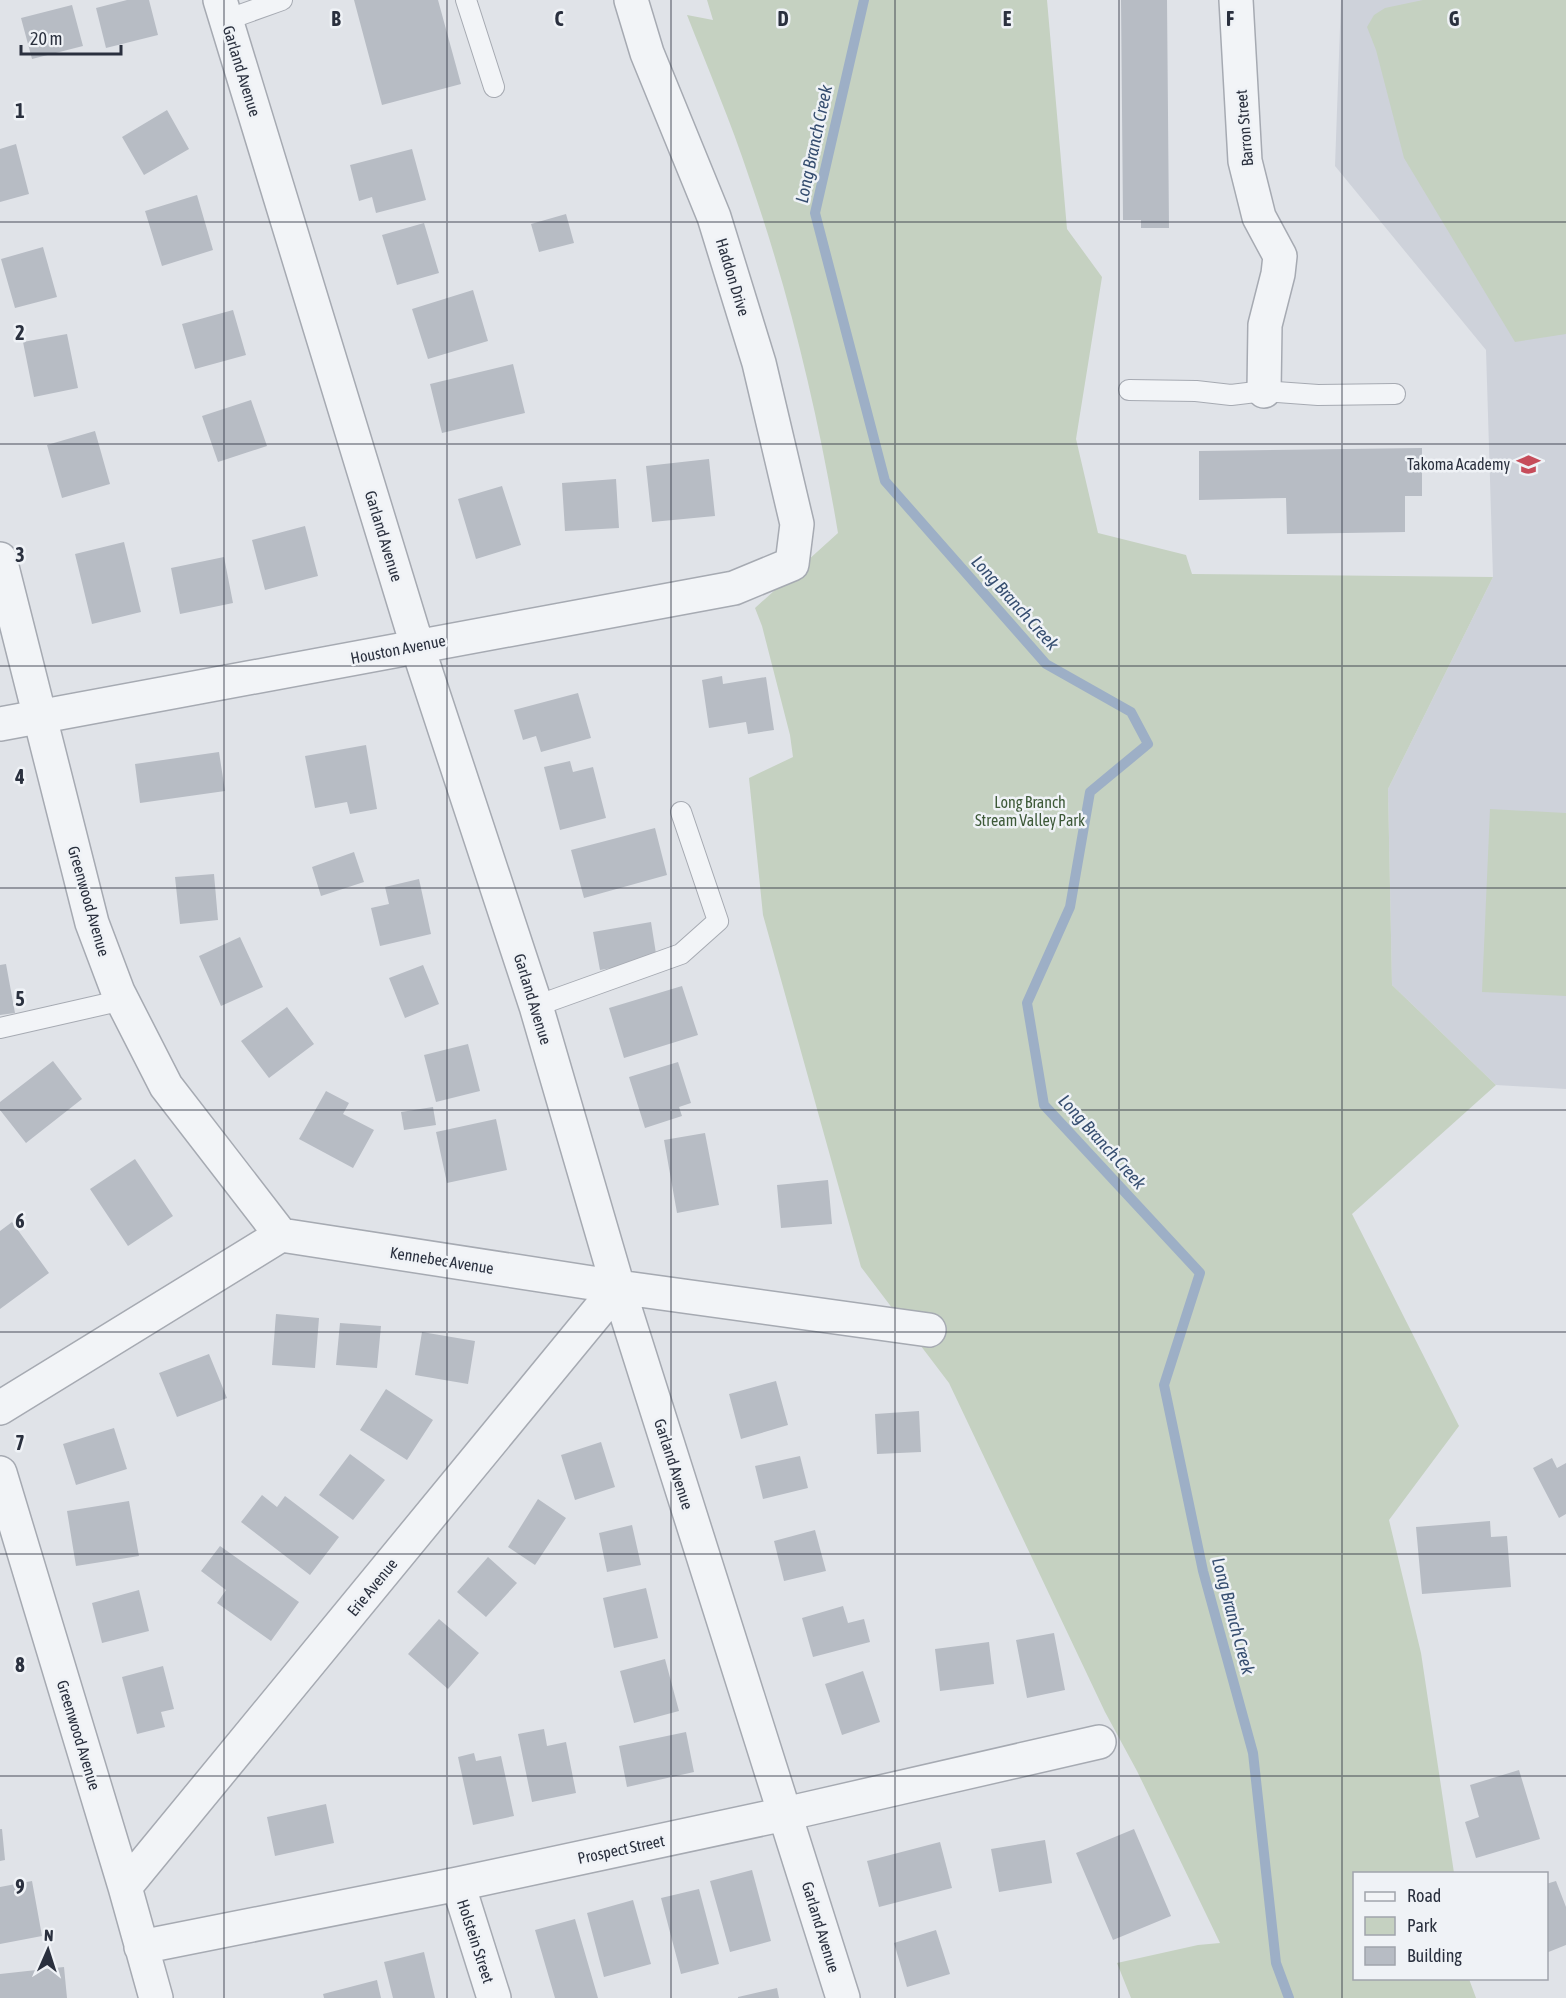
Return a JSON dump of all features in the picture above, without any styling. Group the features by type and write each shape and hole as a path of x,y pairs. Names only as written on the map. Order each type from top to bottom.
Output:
{"street":[{"name":"Haddon Drive","path":"631,0 647,53 714,217 759,363 797,524 792,564"},
{"name":"Barron Street","path":"1236,0 1245,161 1259,217 1280,256 1278,274 1265,325 1264,391"},
{"name":"Garland Avenue","path":"223,10 417,645 536,1006 618,1287 843,1998"},
{"name":"Greenwood Avenue","path":"0,559 92,923 123,1000 166,1086 280,1235"},
{"name":"Houston Avenue","path":"0,724 734,588 792,564"},
{"name":"Kennebec Avenue","path":"280,1235 618,1287 929,1330"},
{"path":"0,1408 280,1235"},
{"name":"Erie Avenue","path":"125,1887 618,1287"},
{"name":"Greenwood Avenue","path":"0,1473 125,1887 156,1998"},
{"name":"Prospect Street","path":"141,1947 458,1884 785,1814 1099,1742"},
{"name":"Holstein Street","path":"458,1884 494,1998"}],"lane":[{"path":"223,10 282,0"},
{"path":"466,0 494,87"},
{"path":"1129,390 1196,391 1231,395 1264,391 1318,395 1395,394"},
{"path":"536,1006 681,954 718,921 681,812"},
{"path":"0,1028 123,1000"}],"shaded area":[{"name":"Takoma Academy","path":"1341,0 1566,0 1566,1089 1496,1085 1392,985 1388,789 1493,577 1486,350 1335,166"}],"green space":[{"name":"Long Branch Stream Valley Park","path":"707,0 1047,0 1067,229 1102,277 1076,439 1098,533 1186,555 1192,574 1493,577 1388,789 1392,985 1496,1085 1352,1214 1459,1426 1389,1520 1421,1653 1454,1872 1353,1872 1353,1980 1469,1980 1476,1998 1131,1998 1117,1963 1198,1945 1220,1943 1137,1771 1105,1712 949,1383 861,1267 763,915 749,778 793,757 790,735 762,626 755,608 838,533 812,398 777,264 735,136 687,15 713,20"},
{"path":"1423,0 1566,0 1566,334 1515,342 1404,158 1376,50 1367,27 1374,15 1385,8"},
{"path":"1490,809 1566,813 1566,996 1482,992"}],"building":[{"path":"127,0 149,0 158,35 106,48 96,8"},
{"path":"354,0 438,0 461,84 382,105"},
{"path":"1121,0 1167,0 1169,228 1141,228 1141,220 1123,220"},
{"path":"72,5 83,46 32,59 21,18"},
{"path":"167,110 189,149 144,175 122,137"},
{"path":"16,144 29,194 0,202 0,149"},
{"path":"412,149 426,200 376,213 372,197 359,201 350,165"},
{"path":"197,195 213,250 162,266 145,211"},
{"path":"566,214 574,243 539,252 531,224"},
{"path":"424,223 439,273 397,285 382,235"},
{"path":"43,247 57,297 15,308 1,259"},
{"path":"473,290 488,341 428,359 412,309"},
{"path":"233,310 246,355 195,369 182,324"},
{"path":"67,334 78,388 34,397 23,342"},
{"path":"513,364 525,413 442,433 430,384"},
{"path":"251,400 267,446 218,462 202,416"},
{"path":"95,431 110,484 62,498 47,445"},
{"path":"1422,448 1422,496 1405,496 1405,532 1287,534 1286,498 1199,500 1199,451"},
{"path":"709,459 715,516 652,522 646,466"},
{"path":"616,479 619,528 565,531 562,483"},
{"path":"502,486 521,545 476,559 458,499"},
{"path":"305,526 318,576 265,590 252,540"},
{"path":"124,542 141,612 92,624 75,554"},
{"path":"224,557 233,603 180,614 171,568"},
{"path":"722,676 723,684 766,677 774,730 748,734 746,722 709,728 702,680"},
{"path":"578,693 591,738 541,752 536,736 523,740 514,710"},
{"path":"366,745 377,809 350,814 347,802 315,808 305,756"},
{"path":"219,752 225,791 140,803 135,764"},
{"path":"570,761 573,772 593,767 606,818 560,830 544,767"},
{"path":"655,828 667,875 584,898 571,850"},
{"path":"354,852 364,882 321,896 312,867"},
{"path":"214,874 218,920 180,924 175,877"},
{"path":"419,879 431,934 380,946 371,908 389,904 385,887"},
{"path":"651,922 657,960 600,970 593,932"},
{"path":"240,937 263,987 221,1006 199,956"},
{"path":"6,964 15,1013 0,1015 0,965"},
{"path":"423,965 439,1004 405,1018 389,978"},
{"path":"682,986 698,1035 624,1058 609,1008"},
{"path":"287,1007 314,1044 269,1078 241,1041"},
{"path":"468,1044 480,1091 436,1102 424,1055"},
{"path":"53,1061 82,1099 26,1143 0,1110 0,1102"},
{"path":"678,1062 691,1103 679,1107 682,1116 645,1128 629,1077"},
{"path":"326,1091 349,1103 343,1114 374,1130 353,1168 299,1139"},
{"path":"433,1107 436,1125 404,1130 401,1112"},
{"path":"496,1119 507,1170 447,1183 436,1132"},
{"path":"705,1133 719,1205 677,1213 664,1140"},
{"path":"135,1159 173,1216 128,1246 90,1189"},
{"path":"828,1180 832,1224 781,1228 777,1185"},
{"path":"12,1222 49,1273 0,1309 0,1231"},
{"path":"276,1314 319,1318 315,1368 272,1365"},
{"path":"340,1323 381,1326 377,1368 336,1365"},
{"path":"422,1332 475,1341 468,1384 415,1375"},
{"path":"209,1354 227,1398 177,1417 159,1373"},
{"path":"776,1381 788,1425 741,1439 729,1394"},
{"path":"386,1389 433,1420 407,1460 360,1430"},
{"path":"919,1411 921,1452 877,1454 875,1414"},
{"path":"114,1428 127,1469 76,1485 63,1444"},
{"path":"601,1442 615,1487 575,1500 561,1455"},
{"path":"350,1454 385,1480 353,1520 319,1495"},
{"path":"800,1456 808,1488 763,1499 755,1466"},
{"path":"1552,1458 1557,1468 1566,1463 1566,1514 1559,1518 1533,1468"},
{"path":"262,1495 277,1507 285,1496 339,1537 310,1575 241,1522"},
{"path":"538,1499 566,1518 535,1565 508,1547"},
{"path":"129,1501 139,1556 76,1566 67,1511"},
{"path":"1490,1521 1491,1537 1507,1536 1511,1587 1422,1594 1416,1527"},
{"path":"632,1525 641,1565 607,1572 599,1533"},
{"path":"815,1530 826,1571 784,1581 774,1541"},
{"path":"220,1546 299,1602 271,1641 217,1603 226,1590 201,1571"},
{"path":"488,1557 517,1583 486,1617 457,1592"},
{"path":"646,1588 658,1638 614,1648 603,1598"},
{"path":"139,1590 149,1631 102,1643 92,1603"},
{"path":"843,1606 848,1623 864,1619 870,1642 813,1657 802,1618"},
{"path":"439,1619 479,1653 448,1689 408,1654"},
{"path":"1054,1633 1065,1690 1027,1698 1016,1640"},
{"path":"989,1642 994,1684 940,1691 935,1649"},
{"path":"665,1659 679,1711 634,1723 620,1671"},
{"path":"163,1666 174,1709 161,1712 165,1727 137,1734 122,1677"},
{"path":"863,1671 880,1722 842,1735 825,1684"},
{"path":"544,1729 547,1746 566,1742 576,1793 532,1802 518,1734"},
{"path":"686,1732 694,1772 627,1787 619,1746"},
{"path":"474,1753 476,1761 501,1756 514,1816 473,1825 458,1757"},
{"path":"1519,1770 1540,1839 1476,1858 1465,1822 1479,1817 1470,1785"},
{"path":"326,1804 334,1843 275,1856 267,1817"},
{"path":"0,1829 2,1829 5,1860 0,1861"},
{"path":"1134,1829 1171,1916 1113,1940 1076,1853"},
{"path":"1045,1840 1052,1883 999,1892 991,1849"},
{"path":"940,1842 952,1888 879,1907 867,1861"},
{"path":"752,1870 771,1941 730,1952 710,1881"},
{"path":"32,1881 42,1936 0,1944 0,1887"},
{"path":"1556,1881 1566,1907 1566,1945 1548,1952 1548,1883"},
{"path":"699,1889 719,1964 681,1974 661,1898"},
{"path":"633,1900 651,1964 604,1977 587,1913"},
{"path":"575,1919 598,1998 555,1998 535,1930"},
{"path":"936,1930 950,1974 907,1987 894,1943"},
{"path":"424,1952 435,1998 393,1998 384,1962"},
{"path":"64,1967 67,1998 0,1998 0,1974"},
{"path":"377,1980 381,1998 324,1998 323,1994"},
{"path":"777,1988 779,1998 738,1998 738,1997"}],"waterway":[{"name":"Long Branch Creek","path":"864,0 815,213 885,481 1046,664 1131,712 1148,744 1090,792 1070,907 1027,1003 1044,1105 1200,1273 1164,1385 1203,1571 1253,1753 1276,1963 1289,1998"}],"place":[{"name":"Takoma Academy","path":"1528,464"}]}
